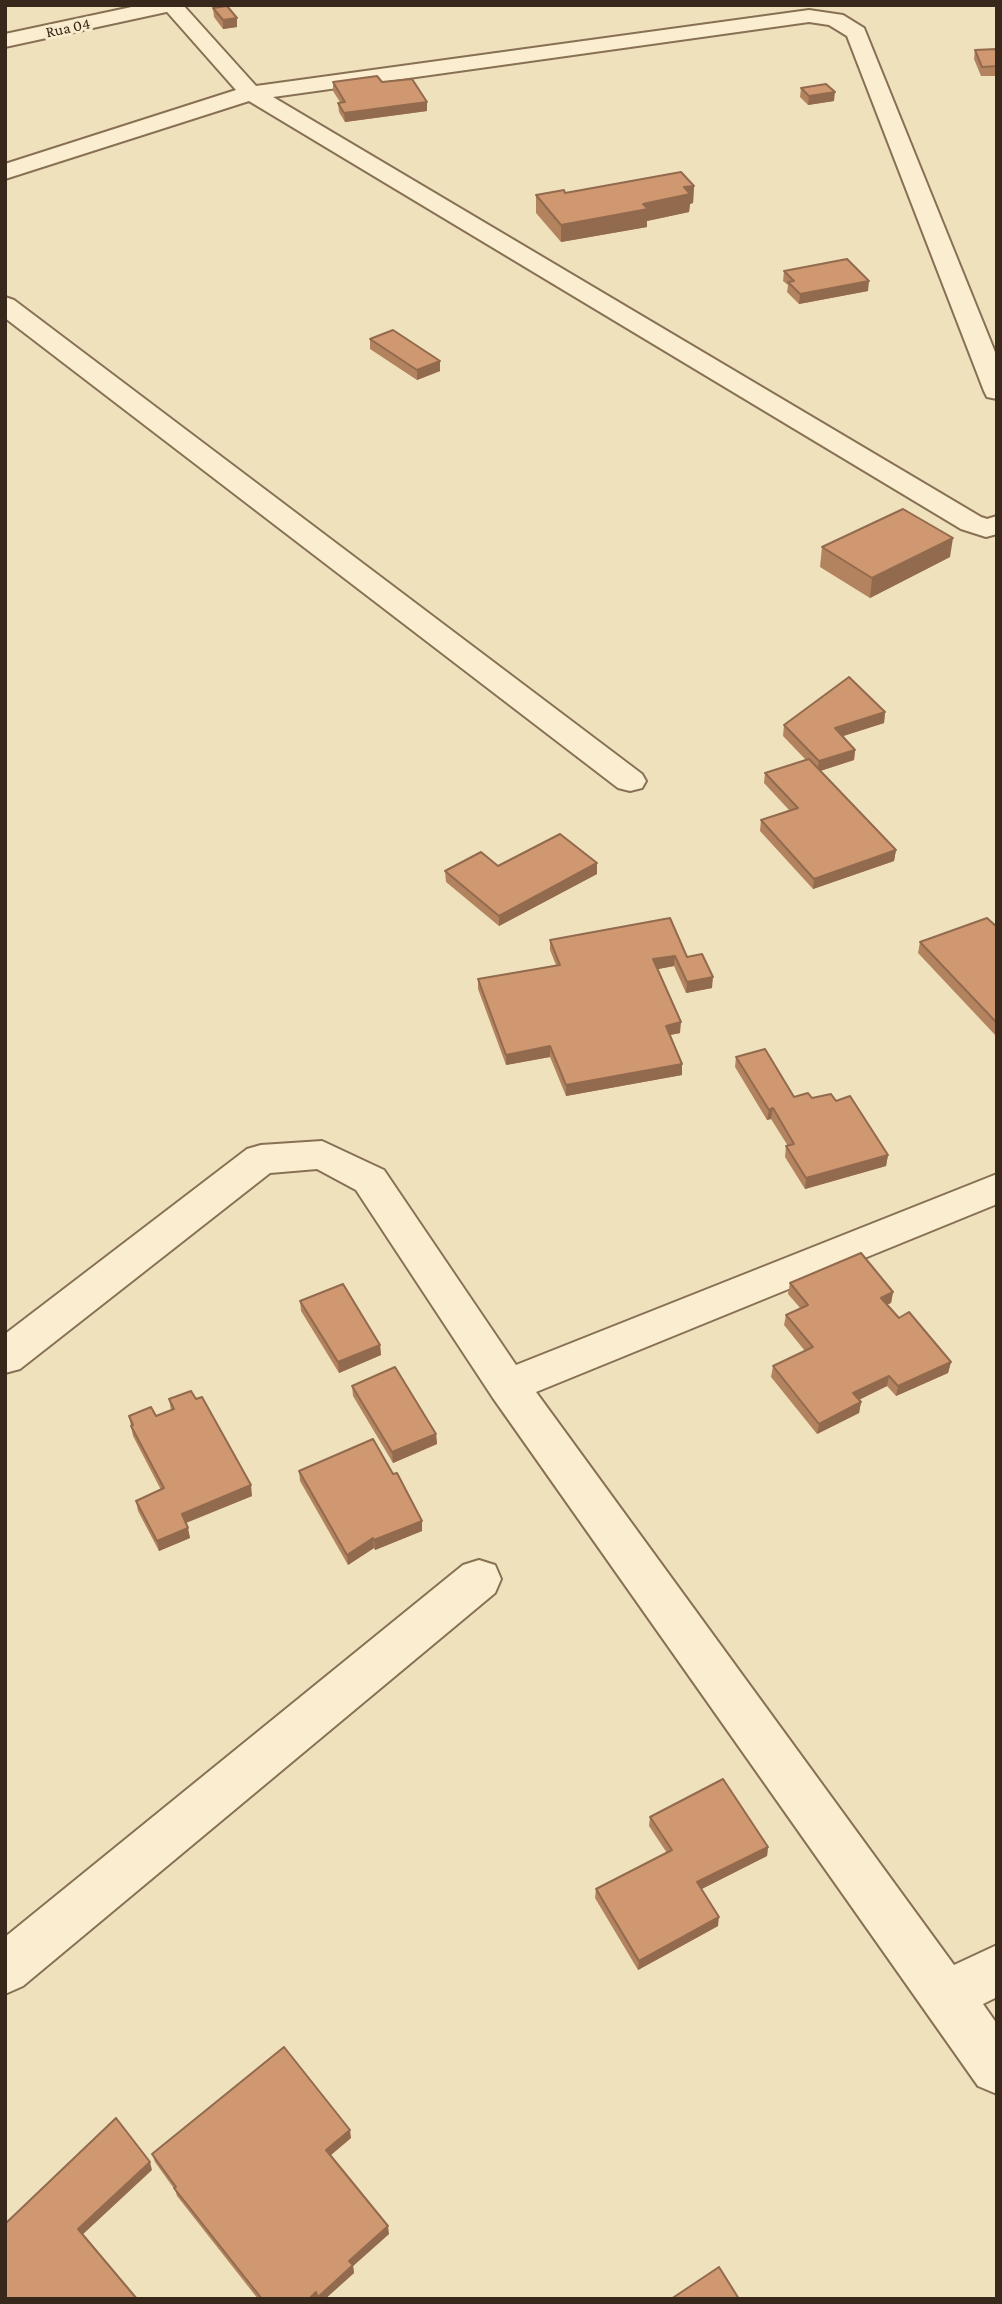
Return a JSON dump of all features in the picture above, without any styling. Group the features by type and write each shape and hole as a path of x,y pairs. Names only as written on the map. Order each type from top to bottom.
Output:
{"street":[{"name":"Rua 04","path":"5,41 161,6"},
{"path":"161,6 251,93 971,523 986,528 997,525"},
{"path":"5,172 251,93 809,16 835,20 856,33 997,391"},
{"path":"5,306 630,781"},
{"path":"5,1357 261,1159 322,1155 370,1180 509,1387 997,2068"},
{"path":"509,1387 997,1188"},
{"path":"5,1969 479,1579"},
{"path":"947,1996 997,1970"}],"building":[{"path":"227,6 237,18 223,20 213,8"},
{"path":"997,49 997,66 982,67 975,50"},
{"path":"377,76 382,82 412,79 427,102 344,113 338,103 345,102 333,82"},
{"path":"826,84 835,92 809,96 801,88"},
{"path":"681,172 694,186 684,187 690,194 643,204 648,209 561,225 536,195 564,190 565,193"},
{"path":"847,259 869,281 800,294 788,282 794,281 784,271"},
{"path":"393,330 440,361 417,370 370,339"},
{"path":"903,509 953,538 872,578 822,547"},
{"path":"849,677 885,712 835,728 855,750 819,761 784,725"},
{"path":"809,759 896,850 814,879 761,820 798,808 765,773"},
{"path":"560,834 597,863 499,916 445,871 481,852 498,866"},
{"path":"670,918 687,957 702,954 713,977 687,982 675,956 653,959 681,1022 666,1026 682,1064 566,1085 550,1046 506,1055 478,979 560,965 550,940"},
{"path":"987,918 997,927 997,1023 920,942"},
{"path":"765,1049 794,1097 808,1093 812,1098 831,1094 836,1101 850,1096 888,1155 806,1178 786,1146 794,1144 773,1108 769,1110 736,1057"},
{"path":"861,1253 893,1292 881,1298 899,1318 909,1312 951,1362 898,1386 889,1376 853,1393 861,1402 819,1424 773,1366 813,1347 786,1315 808,1305 790,1283"},
{"path":"343,1284 380,1345 338,1362 300,1301"},
{"path":"395,1367 436,1434 392,1452 352,1386"},
{"path":"191,1391 196,1399 202,1397 251,1485 182,1514 188,1528 157,1541 136,1501 164,1488 131,1426 133,1425 129,1416 151,1407 156,1416 174,1409 169,1399"},
{"path":"373,1439 393,1474 397,1473 422,1521 374,1540 373,1538 347,1555 299,1471"},
{"path":"723,1779 768,1847 697,1882 719,1917 639,1961 596,1889 672,1850 650,1817"},
{"path":"284,2047 350,2130 326,2150 388,2226 349,2261 353,2265 318,2297 316,2292 309,2299 262,2299 174,2188 176,2187 152,2154"},
{"path":"116,2118 150,2162 78,2229 137,2299 5,2299 5,2224"},
{"path":"719,2267 739,2299 671,2299"}]}
